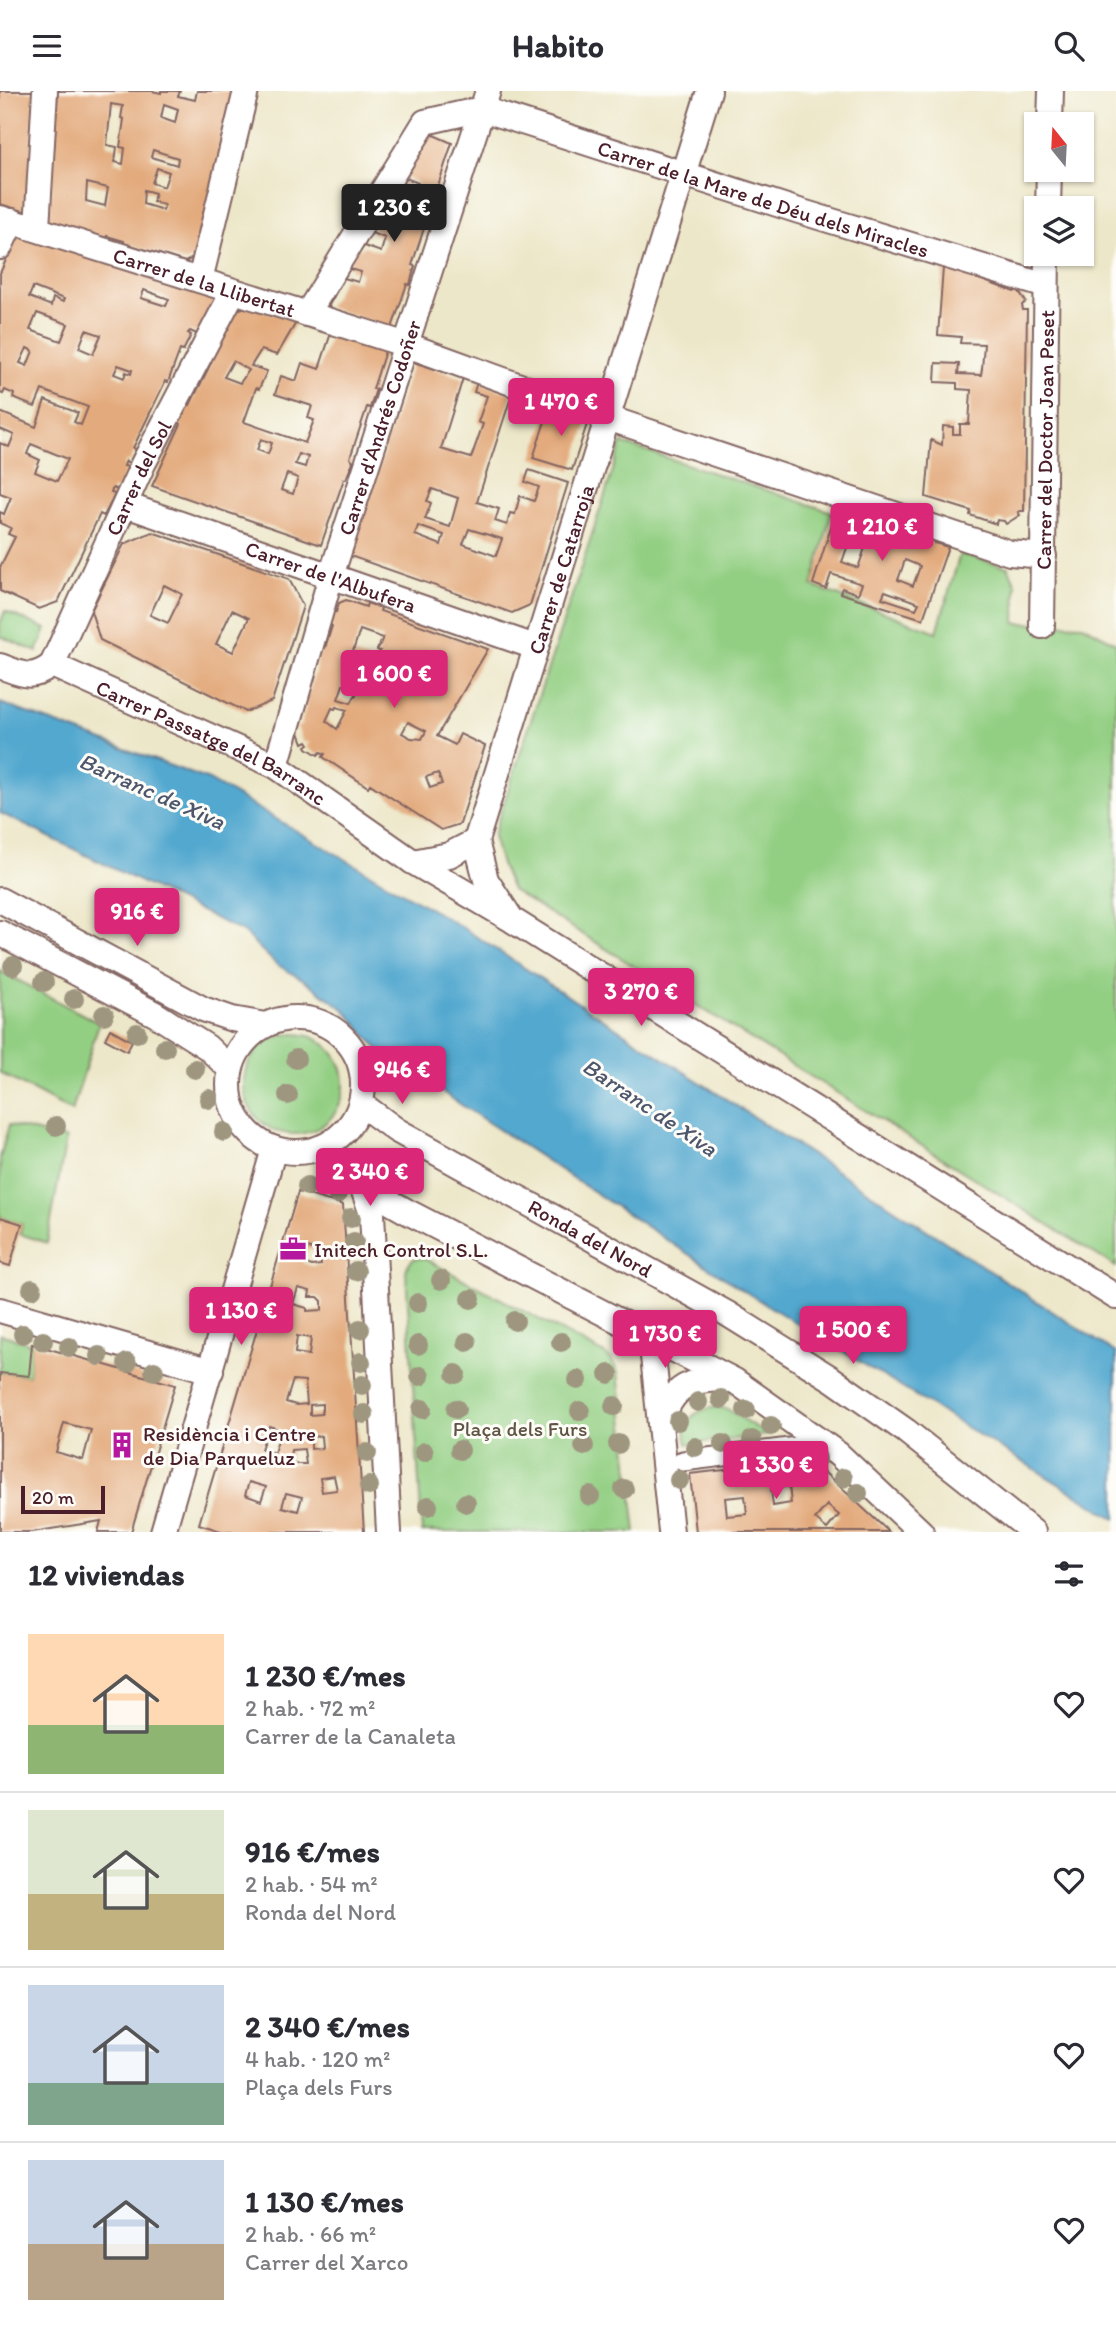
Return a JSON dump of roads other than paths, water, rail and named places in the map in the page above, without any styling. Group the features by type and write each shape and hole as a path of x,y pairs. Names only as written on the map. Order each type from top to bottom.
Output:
{"street":[{"path":"37,228 45,91"},
{"path":"200,280 246,91"},
{"name":"Carrer de Catarroja","path":"476,841 709,91"},
{"path":"1051,91 1051,112"},
{"path":"307,314 425,122 485,100"},
{"name":"Carrer de la Mare de Déu dels Miracles","path":"485,100 684,174 1046,286"},
{"name":"Carrer d'Andrés Codoñer","path":"276,766 331,576 485,100"},
{"path":"0,247 6,220"},
{"name":"Carrer de la Llibertat","path":"6,220 407,345 608,418 1010,553 1044,556"},
{"name":"Carrer del Doctor Joan Peset","path":"1042,626 1047,266"},
{"name":"Carrer del Sol","path":"52,665 143,464 233,292"},
{"name":"Carrer de l'Albufera","path":"126,505 536,647"},
{"path":"0,666 24,675 39,675 52,665"},
{"name":"Carrer Passatge del Barranc","path":"52,665 276,766 413,862 512,920 1116,1297"},
{"path":"413,862 449,855 476,841 486,880 512,920"},
{"path":"0,900 203,1009 232,1019 265,1025"},
{"path":"0,933 155,1014 207,1047 230,1069"},
{"path":"286,1018 309,1018 330,1026 339,1033 359,1059 364,1082 361,1104 354,1120 342,1134 320,1148 297,1152 274,1149 257,1139 242,1125 233,1108 228,1092 230,1069 237,1051 249,1036 265,1025 286,1018"},
{"name":"Ronda del Nord","path":"361,1104 396,1130 726,1313 850,1391 906,1431 1033,1532"},
{"name":"Ronda del Nord","path":"342,1134 392,1137 419,1143"},
{"path":"320,1148 362,1186 406,1211 736,1381 838,1454 921,1532"},
{"path":"163,1532 274,1149"},
{"path":"362,1186 372,1214 389,1532"},
{"path":"373,1245 378,1234 393,1217 406,1211"},
{"path":"0,1310 211,1371"},
{"path":"646,1334 653,1356 671,1532"},
{"path":"660,1434 671,1398 682,1388 696,1381 736,1381"},
{"path":"683,1461 798,1447"}],"water":[{"name":"Barranc de Xiva","path":"0,703 209,780 460,926 1116,1353 1116,1519 749,1294 422,1079 376,1047 345,1010 304,980 276,964 243,932 0,813"}],"place":[{"name":"Initech Control S.L.","path":"293,1249"},
{"name":"Residència i Centre de Dia Parqueluz","path":"122,1445"}],"park label":[{"name":"Plaça dels Furs","path":"520,1428"}]}
